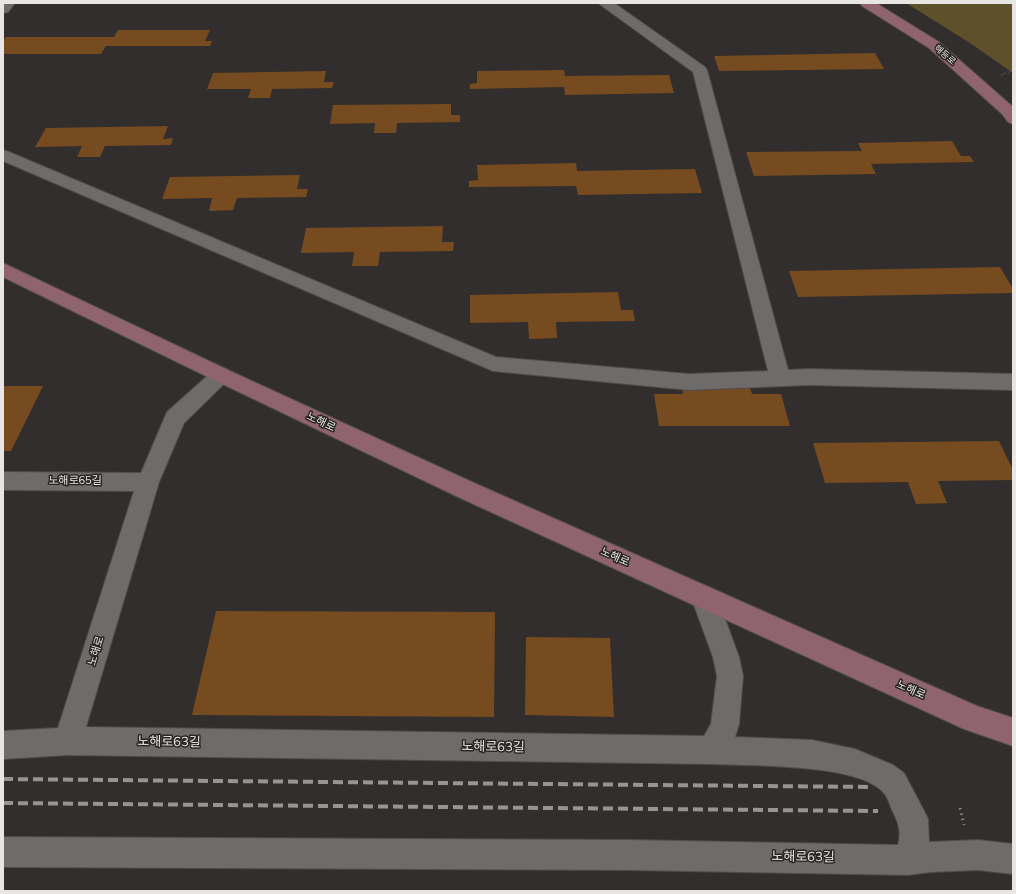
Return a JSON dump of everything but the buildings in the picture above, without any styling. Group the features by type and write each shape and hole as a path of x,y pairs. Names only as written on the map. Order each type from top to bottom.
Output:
{"main road":[{"name":"해등로","path":"867,3 934,45 1008,111 1013,118"},
{"name":"노해로","path":"3,269 221,375 464,489 974,719 1013,732"}],"street":[{"path":"3,9 8,3"},
{"path":"605,3 700,70 780,378"},
{"path":"3,154 493,364 689,382 809,377 1013,382"},
{"name":"노해로","path":"68,741 148,482 175,418 221,375"},
{"name":"노해로65길","path":"3,481 148,482"},
{"path":"704,597 726,657 730,676 725,724 722,734 711,750"},
{"name":"노해로63길","path":"3,745 68,741 711,750 812,754 855,763 883,775 894,783 913,819 915,839 908,860"},
{"name":"노해로63길","path":"3,852 653,855 908,860 931,857 978,855 1013,859"}],"path":[{"path":"960,808 964,825"}],"shaded area":[{"path":"906,3 1013,3 1013,73 970,43"}],"railway":[{"path":"3,779 873,787"},
{"path":"3,803 878,811"}]}
